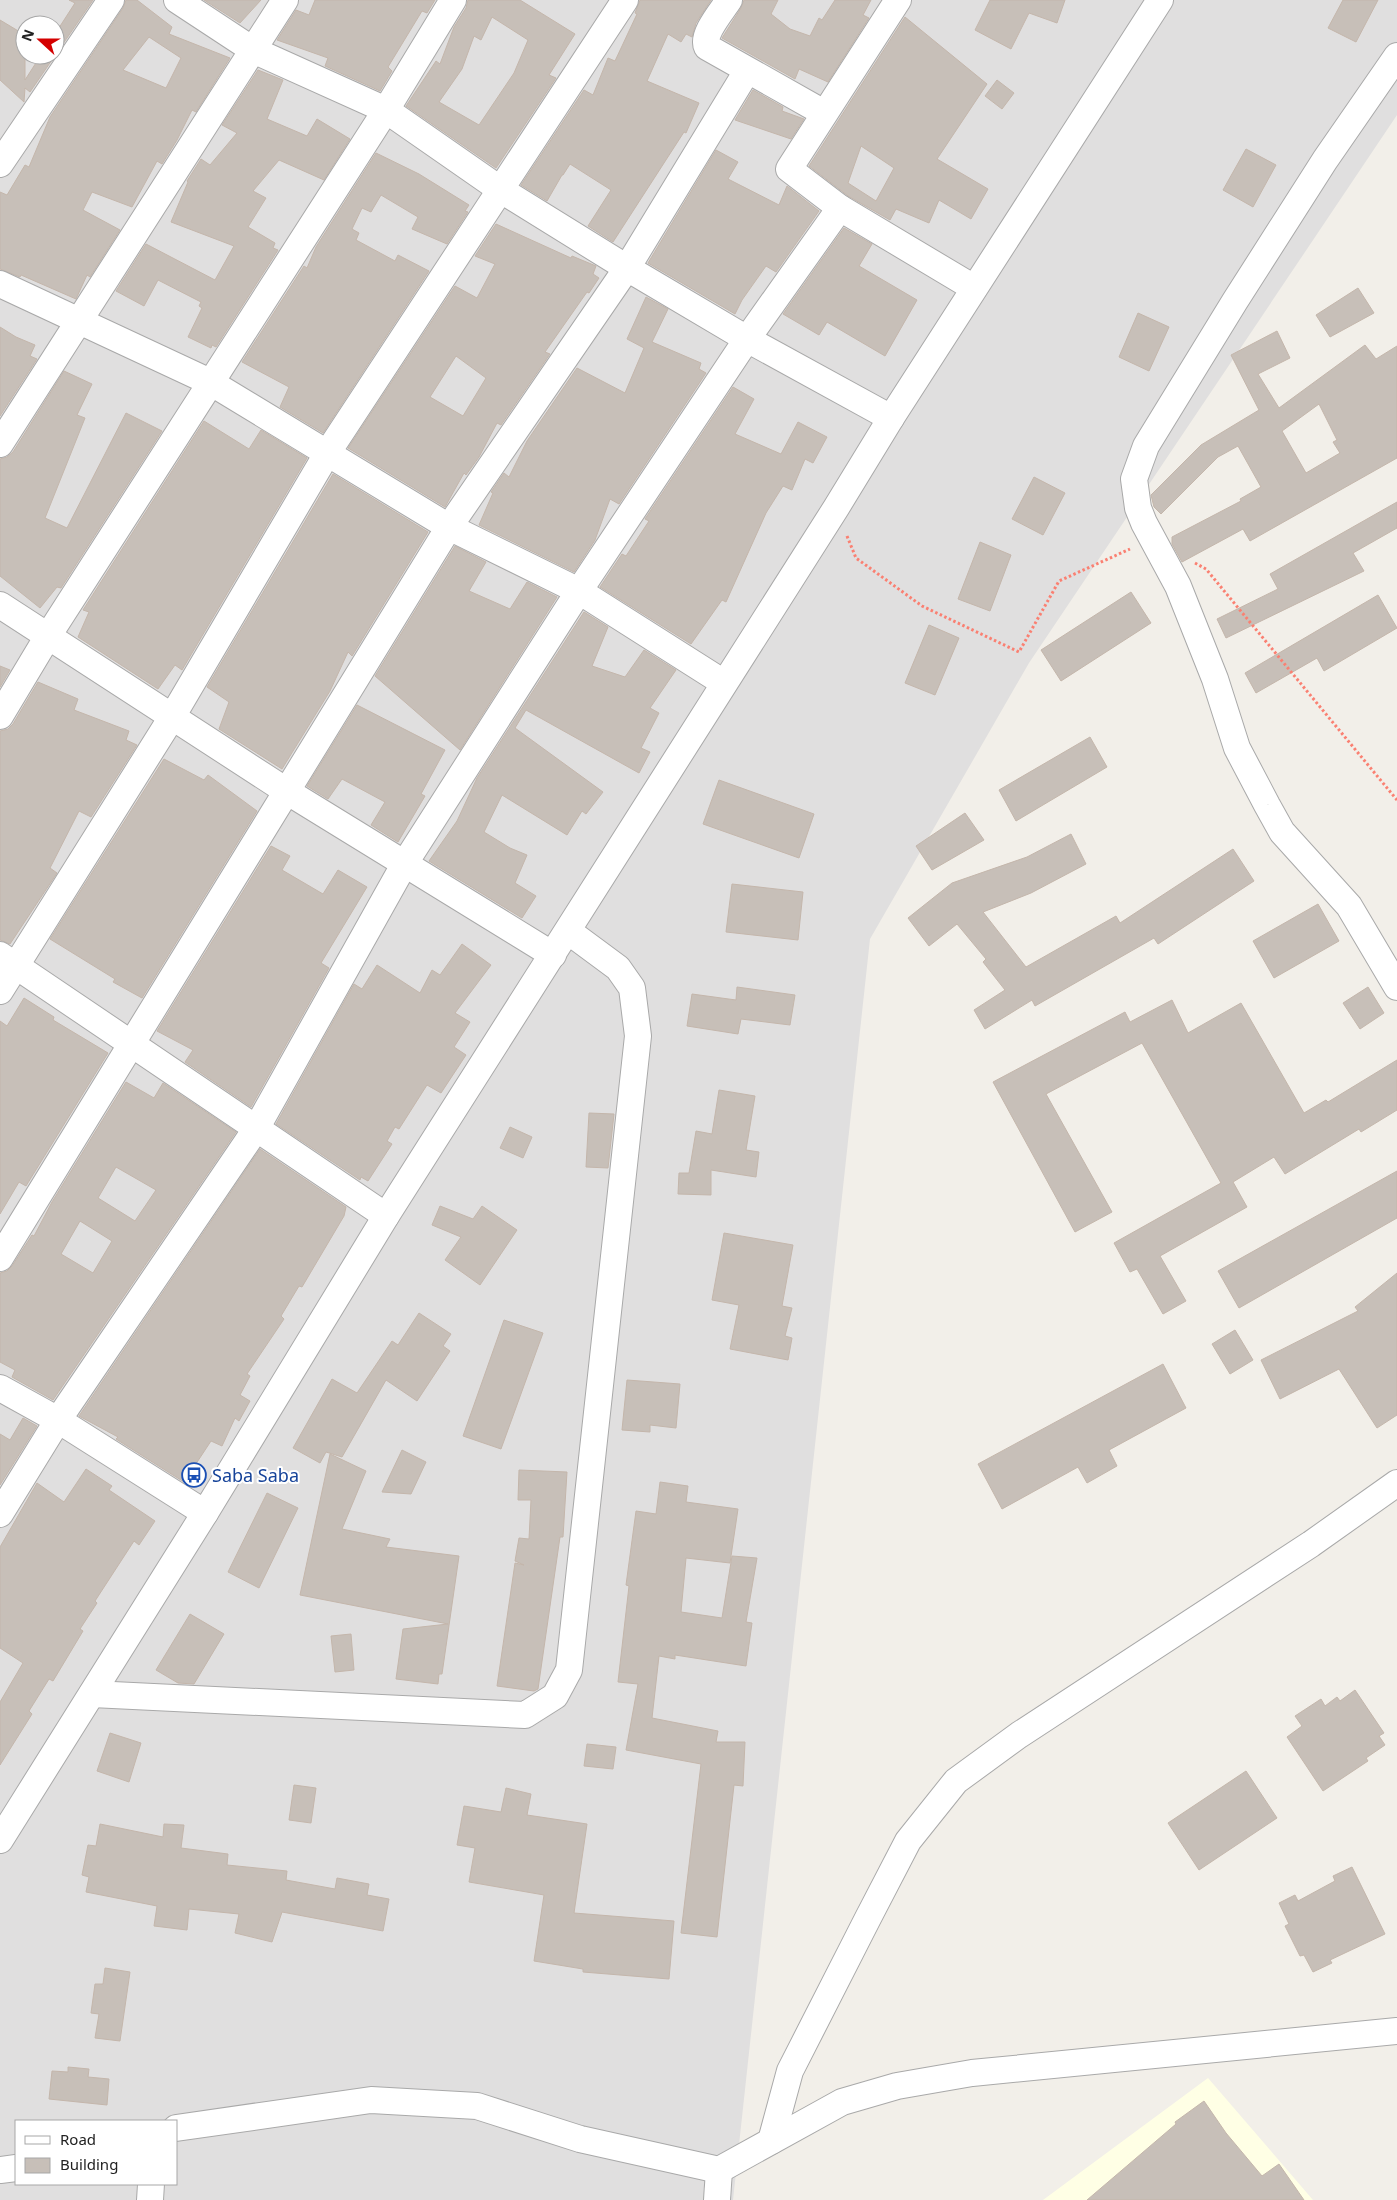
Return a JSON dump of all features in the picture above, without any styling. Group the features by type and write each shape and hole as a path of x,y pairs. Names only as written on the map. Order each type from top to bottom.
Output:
{"street":[{"path":"0,164 112,0"},
{"path":"176,0 253,50 386,110 501,190 627,268 747,339 891,418"},
{"path":"0,444 81,321 285,0"},
{"path":"0,716 48,636 386,110 453,0"},
{"path":"0,991 8,960 172,717 328,452 625,0"},
{"path":"730,0 707,34 705,44 747,71 824,113"},
{"path":"898,0 789,169 840,208 974,288"},
{"path":"4,1826 92,1694 206,1514 386,1216 836,508 891,418 1160,0"},
{"path":"1397,56 1325,160 1235,300 1146,446 1134,479 1138,508 1152,539 1178,586 1215,679 1237,748 1277,824 1289,840 1345,901 1397,987"},
{"path":"0,1258 288,792 449,527 627,268 747,71"},
{"path":"0,1514 58,1420 256,1129 405,863 579,591 747,339 840,208"},
{"path":"0,284 210,382 449,527 579,591 724,683"},
{"path":"0,605 288,792 553,954"},
{"path":"92,1694 525,1715 555,1696 569,1670 638,1036 632,988 618,968 568,931"},
{"path":"8,960 386,1216"},
{"path":"0,1388 58,1420 206,1514"},
{"path":"771,2142 790,2071 872,1910 908,1841 956,1781 1019,1735 1311,1544 1397,1483"},
{"path":"178,2128 370,2100 476,2106 580,2139 719,2170 842,2102 898,2086 972,2073 1397,2031"},
{"path":"0,2170 15,2168"},
{"path":"717,2200 719,2170"},
{"path":"150,2200 151,2185"}],"path":[{"path":"836,508 856,558 922,606 1019,652 1059,581 1152,539"},
{"path":"1190,561 1206,569 1397,800"}],"shaded area":[{"path":"0,0 1397,0 1397,115 1029,663 870,939 733,2200 0,2200"},
{"path":"1208,2078 1313,2200 1043,2200"}],"building":[{"path":"69,0 93,0 65,41 65,18 75,3"},
{"path":"126,0 137,0 172,27 169,34 230,58 196,112 192,110 162,164 157,161 132,207 92,192 83,210 120,230 90,277 87,275 76,299 21,275 20,277 0,269 0,192 7,195 25,165 29,167 50,117 123,8","holes":["149,37 181,58 166,88 123,70"]},
{"path":"204,0 261,0 240,23"},
{"path":"315,0 435,0 427,13 422,11 388,67 392,71 380,91 325,66 328,58 277,40 296,10 309,15"},
{"path":"468,0 520,0 575,34 549,75 556,78 496,168 406,106 436,61 440,64 454,27 466,8","holes":["492,17 528,40 514,73 479,125 439,102 462,69 474,36 481,40"]},
{"path":"640,0 711,0 696,23 692,37 686,34 681,42 668,34 647,81 699,103 686,133 684,132 613,242 588,226 611,190 570,164 547,201 521,185 584,90 593,95 608,58 615,61 637,14 635,13"},
{"path":"744,0 778,0 771,14 790,29 810,36 819,18 822,20 835,0 871,0 863,15 869,18 828,82 799,69 795,79 722,38"},
{"path":"990,0 1065,0 1057,23 1029,13 1011,49 975,30"},
{"path":"1343,0 1378,0 1356,42 1328,28"},
{"path":"905,17 987,84 937,159 988,189 971,219 939,200 929,223 896,209 890,220 848,196 809,166","holes":["861,146 894,168 876,201 848,183"]},
{"path":"0,20 15,29 15,65 25,65 25,80 35,65 48,65 30,92 25,88 24,102 0,80"},
{"path":"258,70 283,80 267,119 307,136 317,119 350,139 324,180 279,160 253,191 266,198 248,227 275,243 273,248 278,250 216,347 212,345 211,348 188,337 202,308 199,306 201,302 158,280 144,306 116,291 146,244 215,280 234,246 171,222 187,181 201,159 210,165 237,133 222,125"},
{"path":"997,80 1014,93 1002,109 985,96"},
{"path":"753,90 783,107 782,111 804,119 791,139 735,120"},
{"path":"1246,149 1276,165 1253,207 1223,190"},
{"path":"716,150 738,162 728,179 779,205 787,186 819,211 776,272 766,266 742,300 735,314 648,263"},
{"path":"376,153 419,174 469,205 465,211 468,212 447,244 412,229 418,217 381,195 371,212 362,208 352,229 359,233 356,240 395,261 398,255 429,271 323,433 280,407 289,387 242,362 304,266 307,268 316,247"},
{"path":"496,224 571,258 572,256 596,266 593,274 599,278 545,352 550,354 501,425 497,423 479,457 466,475 464,473 445,507 348,448 455,286 477,298 495,264 475,256","holes":["456,356 486,378 463,416 430,397"]},
{"path":"844,228 872,244 859,266 917,300 885,356 827,322 819,335 783,314"},
{"path":"1358,288 1374,313 1330,337 1316,315"},
{"path":"646,297 668,309 652,342 701,363 699,369 706,373 619,504 610,499 595,540 574,572 479,525 493,493 491,492 504,473 509,477 527,441 577,368 625,393 644,348 627,339"},
{"path":"1138,313 1169,327 1149,371 1119,357"},
{"path":"0,327 16,337 35,345 30,356 37,359 0,416"},
{"path":"1277,331 1290,358 1258,374 1279,408 1365,345 1376,359 1397,346 1397,458 1250,541 1243,529 1182,562 1172,544 1172,537 1241,501 1240,499 1261,487 1238,446 1218,457 1161,514 1154,507 1151,495 1201,445 1259,410 1231,355","holes":["1319,404 1337,440 1333,442 1340,453 1306,473 1282,431"]},
{"path":"64,371 92,384 77,415 85,418 45,518 67,528 126,413 162,431 61,588 57,587 40,608 0,576 0,459 7,457 13,452"},
{"path":"733,387 754,399 735,434 781,454 798,422 827,437 813,463 805,459 792,490 783,486 766,513 726,602 722,600 691,644 600,587 622,554 626,556 649,521 645,519"},
{"path":"204,421 249,449 261,430 307,458 182,670 175,665 158,689 78,637 89,612 83,610"},
{"path":"333,474 428,532 352,656 348,652 330,691 282,769 219,729 229,702 207,687"},
{"path":"1034,477 1065,493 1043,535 1012,519"},
{"path":"1397,502 1397,528 1353,553 1364,571 1226,638 1217,619 1278,589 1270,574"},
{"path":"980,542 1011,555 990,611 958,599"},
{"path":"455,546 486,562 469,591 510,609 527,582 557,597 460,750 375,676"},
{"path":"1131,592 1151,623 1061,681 1041,650"},
{"path":"1378,595 1397,628 1324,671 1317,658 1256,693 1245,673"},
{"path":"584,612 608,627 592,666 625,677 644,650 676,670 650,708 659,713 641,748 650,752 639,773 526,710 515,728 603,792 586,814 582,811 567,835 502,795 484,832 510,848 527,855 515,883 536,896 522,918 429,861 457,821 477,778"},
{"path":"929,625 959,638 935,695 905,683"},
{"path":"0,666 10,670 0,687"},
{"path":"38,682 78,699 74,710 129,731 126,740 137,745 91,817 79,811 50,868 57,873 10,944 0,940 0,731 8,729 13,724"},
{"path":"357,705 445,750 421,794 425,796 398,842 371,825 385,802 342,779 328,799 307,786"},
{"path":"1090,737 1107,767 1016,821 999,790"},
{"path":"164,759 204,780 208,775 257,811 142,998 113,982 115,979 50,939"},
{"path":"719,780 814,814 799,858 703,824"},
{"path":"965,813 984,840 932,870 916,846"},
{"path":"1071,834 1086,864 1031,893 983,912 1026,967 1116,916 1120,923 1233,849 1254,881 1158,944 1154,938 1035,1006 1032,1000 985,1029 974,1010 1005,990 983,962 986,959 957,924 929,946 908,918 952,883 1027,857"},
{"path":"271,846 290,856 282,870 323,894 338,870 367,887 321,963 329,968 251,1107 185,1062 193,1050 157,1031"},
{"path":"732,884 803,892 798,940 726,932"},
{"path":"1318,904 1339,941 1274,978 1253,941"},
{"path":"462,944 491,965 455,1013 470,1022 454,1047 466,1055 441,1093 427,1085 399,1129 395,1127 387,1141 392,1144 368,1181 361,1177 360,1180 276,1124 354,984 362,989 377,965 420,993 432,970 440,975"},
{"path":"737,987 795,995 790,1025 741,1019 738,1034 687,1026 692,994 736,1000"},
{"path":"1368,987 1384,1013 1360,1029 1343,1003"},
{"path":"24,998 54,1017 53,1020 108,1053 26,1186 19,1182 0,1214 0,1021 7,1026"},
{"path":"1172,1000 1188,1033 1241,1003 1304,1113 1326,1100 1328,1102 1397,1060 1397,1110 1361,1132 1359,1129 1285,1174 1274,1157 1233,1182 1247,1207 1160,1256 1186,1301 1163,1314 1137,1269 1130,1272 1114,1243 1221,1183 1142,1043 1046,1094 1112,1212 1075,1232 993,1082 1125,1012 1130,1022"},
{"path":"126,1082 154,1098 163,1083 236,1132 53,1400 12,1377 15,1370 0,1362 0,1273 7,1271 12,1266 32,1235 34,1236 52,1202","holes":["116,1167 156,1190 135,1221 98,1198","80,1221 112,1241 93,1273 61,1254"]},
{"path":"719,1090 755,1096 746,1150 759,1152 756,1177 711,1170 711,1195 678,1194 679,1173 689,1173 696,1131 712,1134"},
{"path":"589,1113 614,1114 608,1168 586,1167"},
{"path":"510,1127 532,1137 523,1158 500,1148"},
{"path":"260,1149 346,1207 344,1216 302,1287 299,1286 281,1316 284,1319 247,1374 250,1376 240,1395 250,1401 239,1421 235,1418 222,1446 211,1441 184,1482 116,1439 118,1437 79,1416"},
{"path":"1397,1171 1397,1218 1239,1308 1218,1271"},
{"path":"440,1206 473,1219 482,1206 517,1230 480,1285 445,1260 461,1237 432,1225"},
{"path":"724,1233 793,1245 782,1306 792,1308 785,1336 792,1338 788,1360 730,1349 739,1305 712,1300"},
{"path":"1397,1273 1397,1415 1377,1428 1339,1369 1280,1399 1261,1360 1358,1311 1355,1307"},
{"path":"419,1313 451,1334 443,1346 450,1351 417,1401 386,1380 342,1457 326,1452 320,1463 293,1448 332,1379 357,1393 392,1341 398,1345"},
{"path":"504,1320 543,1333 501,1449 463,1436"},
{"path":"1235,1330 1253,1360 1230,1374 1212,1344"},
{"path":"1163,1364 1186,1408 1109,1450 1117,1466 1087,1483 1078,1467 1002,1509 978,1464"},
{"path":"627,1380 680,1384 676,1428 650,1425 650,1432 622,1430"},
{"path":"23,1418 37,1426 0,1485 0,1434 10,1440"},
{"path":"402,1450 426,1462 411,1494 382,1492"},
{"path":"330,1454 366,1471 342,1529 390,1539 386,1547 459,1556 442,1674 439,1674 438,1684 396,1679 403,1629 448,1624 300,1595"},
{"path":"86,1469 112,1486 109,1490 155,1521 139,1545 134,1541 95,1601 97,1603 80,1629 83,1631 53,1681 49,1679 29,1711 32,1714 0,1765 0,1702 23,1663 0,1648 0,1547 37,1483 64,1502"},
{"path":"519,1470 567,1472 563,1537 560,1537 538,1689 534,1691 497,1686 515,1563 524,1565 515,1561 519,1538 529,1539 531,1500 518,1500"},
{"path":"660,1482 688,1486 686,1502 738,1509 730,1563 686,1558 681,1612 722,1618 732,1556 757,1558 746,1622 752,1623 746,1666 675,1655 675,1659 659,1656 652,1718 718,1731 716,1742 745,1742 743,1786 734,1785 717,1937 681,1933 701,1764 626,1750 638,1684 618,1682 629,1586 626,1585 636,1511 656,1514"},
{"path":"267,1493 298,1508 259,1588 228,1572"},
{"path":"190,1614 224,1634 194,1684 178,1683 156,1670"},
{"path":"351,1634 354,1670 335,1672 331,1636"},
{"path":"1355,1690 1384,1733 1379,1736 1385,1745 1366,1758 1368,1761 1323,1791 1287,1737 1302,1726 1295,1716 1321,1699 1325,1706 1337,1697 1340,1701"},
{"path":"110,1733 141,1743 129,1782 97,1771"},
{"path":"587,1744 616,1747 613,1769 584,1766"},
{"path":"1246,1771 1277,1818 1199,1870 1168,1823"},
{"path":"294,1785 316,1788 311,1823 289,1820"},
{"path":"506,1788 531,1794 527,1815 587,1824 574,1913 674,1921 669,1979 583,1972 583,1969 534,1961 544,1895 469,1882 475,1848 457,1845 464,1806 501,1812"},
{"path":"100,1824 163,1837 164,1824 184,1825 181,1848 228,1854 227,1865 287,1871 286,1880 335,1889 337,1878 369,1884 367,1895 389,1899 383,1931 282,1912 272,1942 235,1933 239,1914 189,1909 187,1930 154,1926 157,1906 86,1892 89,1877 82,1875 88,1845 96,1846"},
{"path":"1352,1867 1385,1934 1330,1960 1332,1963 1313,1972 1304,1955 1300,1956 1285,1926 1289,1924 1279,1903 1295,1895 1298,1901 1335,1881 1333,1876"},
{"path":"105,1968 130,1972 120,2041 95,2038 99,2014 91,2013 95,1984 103,1984"},
{"path":"68,2067 89,2069 88,2077 109,2079 107,2105 49,2099 52,2071 68,2072"},
{"path":"1204,2101 1226,2133 1262,2176 1279,2164 1304,2200 1087,2200 1176,2124 1175,2122"}],"place":[{"name":"Saba Saba","path":"194,1475"}]}
